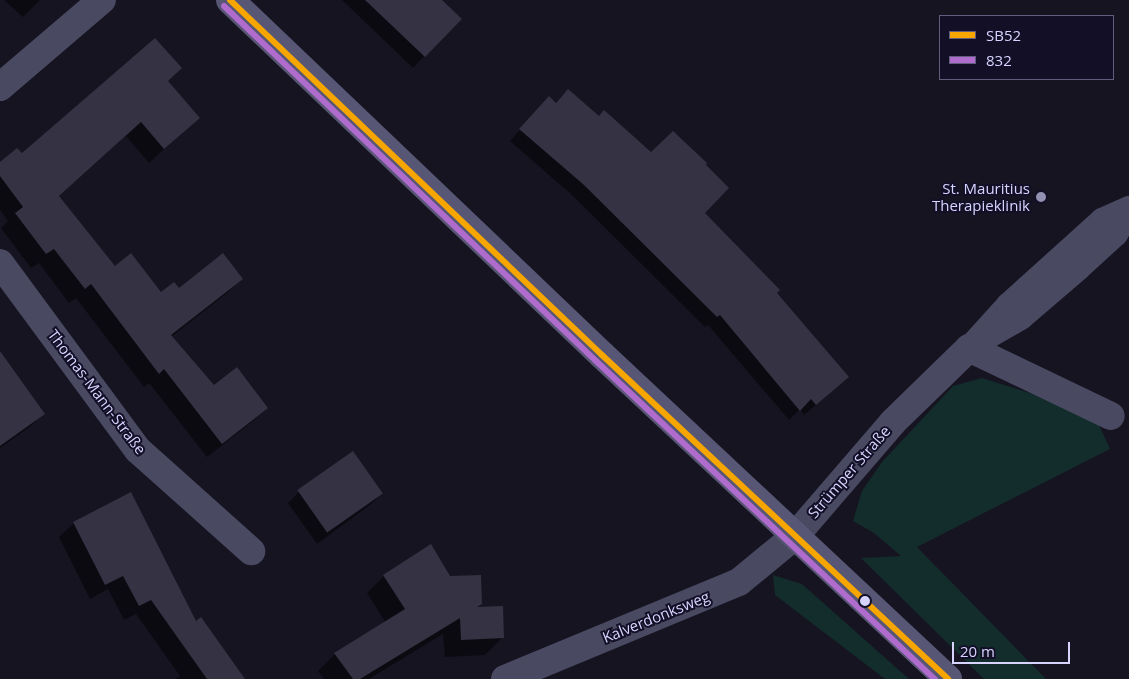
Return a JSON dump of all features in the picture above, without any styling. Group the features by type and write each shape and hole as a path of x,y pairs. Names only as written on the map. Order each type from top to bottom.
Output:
{"main road":[{"path":"230,0 948,679"}],"street":[{"path":"0,87 102,0"},
{"name":"Thomas-Mann-Straße","path":"0,262 138,450 251,551"},
{"path":"969,348 1111,416"},
{"name":"Strümper Straße","path":"795,536 893,422 969,348"},
{"name":"Kalverdonksweg","path":"505,679 739,582 795,536"}],"lane":[{"name":"Strümper Straße","path":"969,348 1021,318 1078,269 1116,234 1129,210"},
{"path":"969,348 1008,305 1102,220 1129,210"}],"green space":[{"path":"982,378 1036,395 1099,425 1110,449 917,547 1046,679 984,679 861,558 901,556 874,533 853,521 862,491 882,462 953,386"},
{"path":"773,575 802,584 909,679 885,679 775,595"}],"building":[{"path":"365,0 442,0 462,19 425,57"},
{"path":"155,38 182,68 168,81 200,118 164,149 141,122 59,196 115,266 131,253 161,292 174,282 179,288 223,253 243,279 171,335 214,385 237,367 268,408 222,444 164,369 159,374 91,284 85,289 54,249 46,254 15,213 23,207 0,176 0,162 17,148 22,153"},
{"path":"568,89 599,116 604,110 651,152 673,131 707,163 706,165 729,188 705,213 780,290 777,293 849,377 816,405 811,399 800,411 720,315 717,317 584,185 519,129 549,96 556,103"},
{"path":"0,351 45,414 0,446"},
{"path":"353,451 383,494 327,533 297,490"},
{"path":"131,492 196,621 201,617 245,679 207,679 151,600 139,606 123,576 105,585 73,522"},
{"path":"431,544 450,576 481,575 482,604 477,607 503,606 504,638 461,640 460,618 360,679 353,679 334,653 405,609 383,575"}],"transit line":[{"name":"SB52","path":"230,0 602,355 948,679"},
{"name":"832","path":"224,6 596,361 935,679"}],"place":[{"name":"St. Mauritius Therapieklinik","path":"1041,197"}]}
